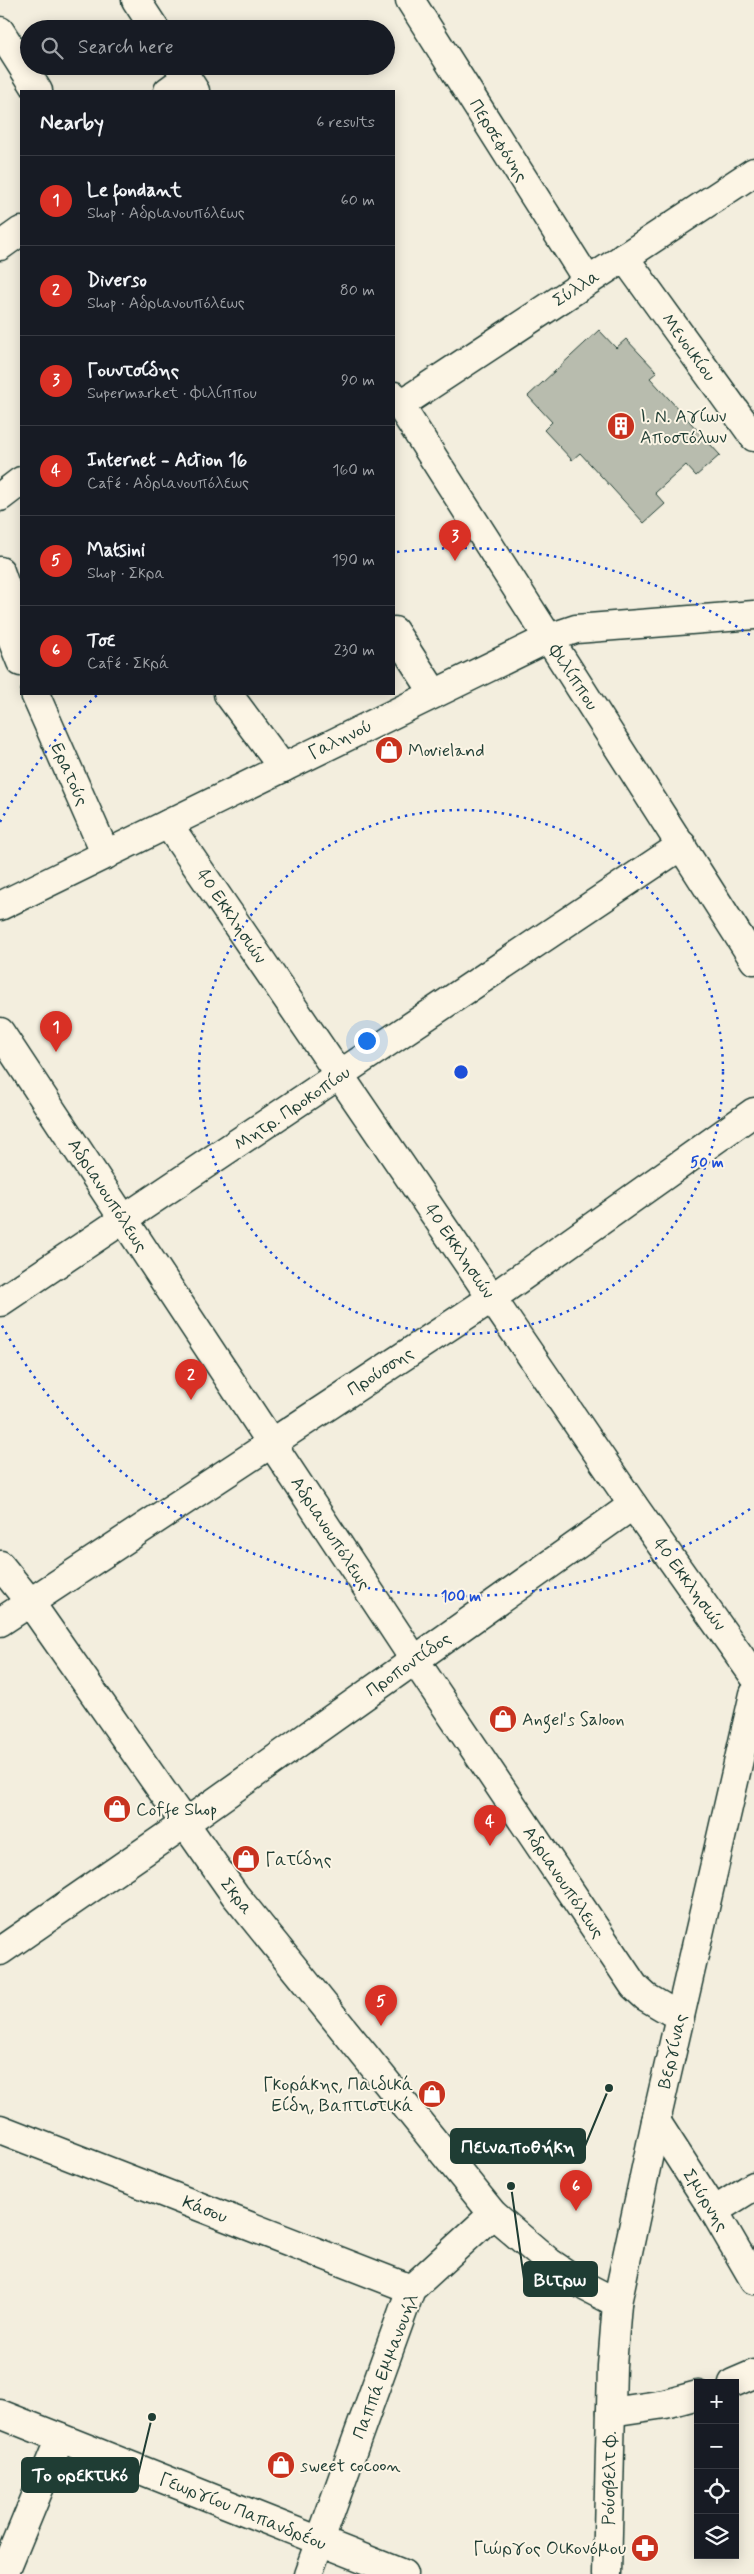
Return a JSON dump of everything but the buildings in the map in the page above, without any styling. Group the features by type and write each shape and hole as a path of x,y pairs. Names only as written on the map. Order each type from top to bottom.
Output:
{"street":[{"path":"136,0 148,20"},
{"name":"Περσεφόνης","path":"410,0 588,280"},
{"path":"0,32 20,63"},
{"path":"28,75 37,90"},
{"name":"Σύλλα","path":"397,400 588,280 754,172"},
{"path":"0,246 20,232"},
{"name":"Μενοικίου","path":"624,257 754,437"},
{"name":"Φιλίππου","path":"397,400 754,960"},
{"path":"0,496 20,482"},
{"path":"0,571 8,594 11,637 20,660"},
{"name":"Γαληνού","path":"0,906 549,638 576,629 754,615"},
{"path":"395,633 434,693"},
{"name":"Ερατούς","path":"35,695 106,855"},
{"path":"229,695 283,768"},
{"name":"40 Εκκλησιών","path":"168,824 633,1505 754,1676"},
{"name":"Μητρ. Προκοπίου","path":"0,1302 682,845"},
{"name":"Αδριανουπόλεως","path":"0,1032 414,1660 634,1986 646,1997 680,2017"},
{"name":"Προύσσης","path":"0,1622 29,1601 492,1298 754,1112"},
{"name":"Προποντίδος","path":"184,1824 633,1505"},
{"name":"Σκρα","path":"0,1565 29,1601 184,1824 236,1895 493,2214 549,2262 586,2287 617,2303"},
{"name":"Βεργίνας","path":"611,2412 614,2328 617,2303 656,2121 754,1694"},
{"path":"0,1951 184,1824"},
{"name":"Σμύρνης","path":"656,2121 714,2211 754,2280"},
{"name":"Κάσου","path":"0,2129 411,2289"},
{"path":"714,2211 754,2186"},
{"name":"Παππά Εμμανουήλ","path":"308,2574 411,2289 493,2214"},
{"path":"739,2380 754,2374"},
{"path":"611,2412 665,2404 694,2396"},
{"name":"Ρούσβελτ Φ.","path":"606,2574 611,2412"},
{"name":"Γεωργίου Παπανδρέου","path":"0,2414 320,2543 403,2574"},
{"path":"4,2574 60,2438"}],"place":[{"name":"Ι. Ν. Αγίων Αποστόλων","path":"621,426"},
{"name":"Γουντσίδης","path":"455,561"},
{"name":"Movieland","path":"389,750"},
{"name":"Le fondant","path":"56,1052"},
{"name":"Diverso","path":"191,1400"},
{"name":"Angel's Saloon","path":"503,1719"},
{"name":"Coffe Shop","path":"117,1809"},
{"name":"Internet - Action 16","path":"490,1846"},
{"name":"Γατίδης","path":"246,1859"},
{"name":"Matsini","path":"381,2026"},
{"name":"Πειναποθήκη","path":"609,2088"},
{"name":"Γκοράκης, Παιδικά Είδη, Βαπτιστικά","path":"432,2094"},
{"name":"Βιτρω","path":"511,2186"},
{"name":"Τσε","path":"576,2211"},
{"name":"Το ορεκτικό","path":"152,2417"},
{"name":"sweet cocoon","path":"281,2465"},
{"name":"Γιώργος Οικονόμου","path":"645,2548"}]}
